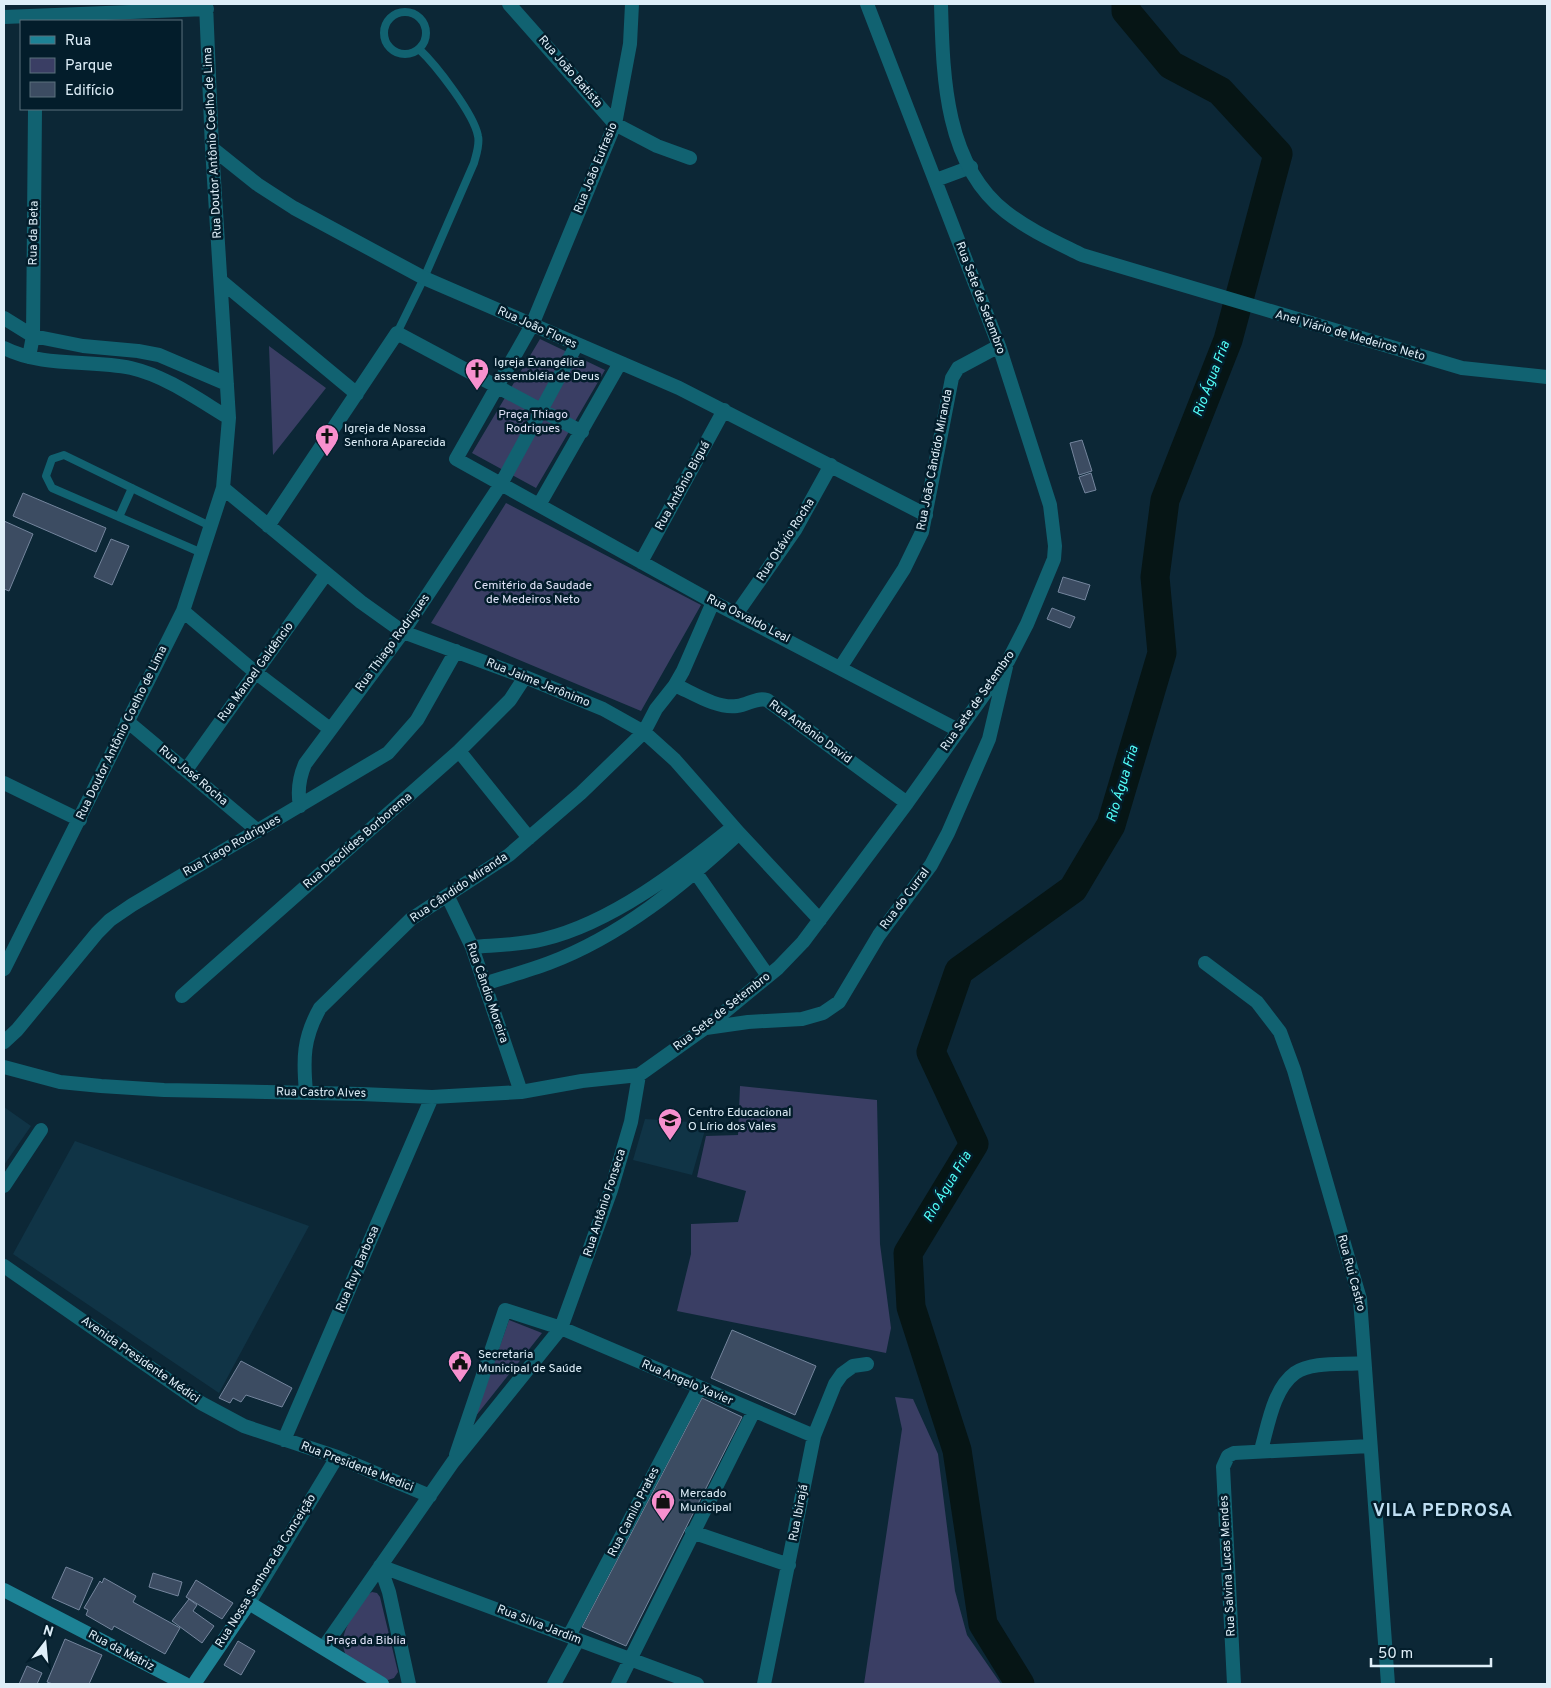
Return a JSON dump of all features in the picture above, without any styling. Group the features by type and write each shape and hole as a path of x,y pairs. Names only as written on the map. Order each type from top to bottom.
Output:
{"main road":[{"name":"Rua da Matriz","path":"4,1590 185,1684"},
{"path":"249,1603 382,1684"},
{"name":"Rua Nossa Senhora da Conceição","path":"194,1684 249,1603"}],"street":[{"name":"Rua João Batista","path":"509,4 615,124 657,146 690,158"},
{"name":"Rua João Eufrasio","path":"532,325 615,124 630,44 632,4"},
{"name":"Rua Sete de Setembro","path":"639,1075 705,1028 778,968 820,920 907,803 1008,661 1027,624 1054,559 1055,546 1050,505 999,346 867,4"},
{"name":"Anel Viário de Medeiros Neto","path":"941,4 944,85 952,122 961,150 988,194 1004,211 1025,226 1082,255 1302,322 1462,368 1547,377"},
{"path":"4,17 36,13 206,6"},
{"name":"Rua Doutor Antônio Coelho de Lima","path":"4,970 183,611 222,488 230,418 212,148 206,6"},
{"name":"Rua da Beta","path":"29,358 33,336 35,110"},
{"name":"Rua João Flores","path":"212,148 257,184 294,208 424,278 724,410 926,515"},
{"path":"936,180 970,167"},
{"path":"221,281 357,394"},
{"path":"4,318 33,336 83,346 138,350 159,355 227,384"},
{"path":"532,325 456,459 539,505 620,363"},
{"path":"268,526 397,333 582,432"},
{"path":"501,484 576,346"},
{"name":"Rua João Cândido Miranda","path":"840,668 915,549 926,515 952,378 958,368 999,346"},
{"path":"4,348 29,358 131,368 167,382 230,418"},
{"name":"Rua Antônio Biguá","path":"641,562 724,410"},
{"name":"Rua Otávio Rocha","path":"737,613 795,530 831,466"},
{"name":"Rua Thiago Rodrigues","path":"300,806 298,792 300,777 306,764 403,632 501,484"},
{"name":"Rua Jaime Jerônimo","path":"222,488 326,574 403,632 525,677 603,709 644,732 675,760 736,830 820,920"},
{"name":"Rua Osvaldo Leal","path":"539,505 713,602 958,730"},
{"name":"Rua Manoel Galdêncio","path":"186,770 326,574"},
{"name":"Rua Cândido Miranda","path":"306,1092 305,1045 310,1025 320,1008 411,919 448,897 509,855 581,793 644,732 656,709 675,685 713,602"},
{"path":"183,611 255,672 330,729"},
{"name":"Rua Tiago Rodrigues","path":"4,1042 110,920 132,905 388,753 417,720 456,651"},
{"name":"Rua do Curral","path":"705,1028 748,1022 802,1019 823,1013 839,1002 879,935 931,865 948,833 989,739 1008,661"},
{"name":"Rua Deoclides Borborema","path":"182,996 459,751 510,700 525,677"},
{"name":"Rua Antônio David","path":"675,685 725,706 737,706 759,699 767,700 907,803"},
{"name":"Rua José Rocha","path":"127,721 258,831"},
{"path":"459,751 529,838"},
{"path":"4,783 80,820"},
{"path":"484,984 548,964 594,942 647,910 696,873 736,830"},
{"path":"472,947 544,939 563,934 596,919 649,890 736,830"},
{"path":"696,873 768,976"},
{"name":"Rua Cândio Moreira","path":"448,897 472,947 521,1092"},
{"name":"Rua Rui Castro","path":"1205,963 1257,1002 1280,1032 1294,1070 1360,1299 1388,1684"},
{"name":"Rua Castro Alves","path":"4,1067 60,1082 101,1086 230,1092 306,1092 432,1097 521,1092 582,1081 639,1075"},
{"name":"Rua Antônio Fonseca","path":"454,1462 561,1328 611,1190 631,1122 639,1075"},
{"name":"Rua Ruy Barbosa","path":"284,1440 432,1097"},
{"path":"4,1186 41,1130"},
{"name":"Avenida Presidente Médici","path":"4,1266 201,1403 244,1426 284,1440"},
{"name":"Rua Angelo Xavier","path":"454,1462 505,1310 561,1328 814,1436"},
{"path":"1364,1363 1314,1366 1296,1372 1286,1381 1277,1396 1261,1450 1370,1446"},
{"name":"Rua Ibirajá","path":"764,1684 814,1436 838,1378 853,1366 867,1364"},
{"name":"Rua Camilo Prates","path":"554,1684 573,1638 699,1388"},
{"path":"618,1684 692,1532 754,1411"},
{"name":"Rua Presidente Medici","path":"284,1440 338,1457 430,1496"},
{"name":"Rua Salvina Lucas Mendes","path":"1234,1684 1223,1467 1228,1456 1234,1453 1261,1450"},
{"name":"Rua Nossa Senhora da Conceição","path":"249,1603 338,1457"},
{"path":"324,1647 454,1462"},
{"path":"692,1532 788,1565"},
{"path":"380,1566 388,1592 409,1684"},
{"name":"Rua Silva Jardim","path":"380,1566 697,1684"}],"lane":[{"path":"403,12 416,15 422,19 427,32 424,45 419,49 406,55 392,50 387,44 384,30 391,18 403,12"},
{"path":"397,333 424,278 474,163 478,145 478,136 465,108 419,49"},
{"path":"202,553 52,488 46,476 52,459 64,455 210,526"},
{"path":"119,517 132,488"}],"shaded area":[{"path":"4,1107 31,1126 4,1165"},
{"name":"Centro Educacional O Lírio dos Vales","path":"645,1119 707,1123 692,1175 633,1160"},
{"path":"75,1141 309,1226 219,1393 13,1254"}],"green space":[{"name":"Praça Thiago Rodrigues","path":"540,339 605,370 536,488 472,453"},
{"path":"269,346 326,388 273,455"},
{"name":"Cemitério da Saudade de Medeiros Neto","path":"506,503 701,605 641,711 431,623"},
{"path":"740,1086 877,1100 880,1244 891,1328 886,1353 677,1311 691,1254 691,1224 738,1222 746,1191 697,1177 706,1136 738,1135"},
{"path":"509,1320 542,1333 475,1417"},
{"path":"895,1397 913,1399 938,1454 955,1591 967,1635 1001,1684 864,1684 902,1429"},
{"name":"Praça da Biblia","path":"372,1592 377,1593 380,1597 398,1672 394,1678 388,1680 347,1657 344,1649 343,1641 348,1625 367,1595"}],"building":[{"path":"1082,440 1092,471 1079,475 1070,443"},
{"path":"1091,473 1096,490 1085,493 1079,477"},
{"path":"23,493 106,528 96,552 13,516"},
{"path":"4,521 33,534 9,591 4,589"},
{"path":"111,539 129,546 112,585 94,577"},
{"path":"1063,577 1090,585 1085,600 1058,592"},
{"path":"1052,608 1075,617 1070,628 1047,619"},
{"path":"732,1330 816,1366 795,1415 711,1378"},
{"path":"241,1361 292,1388 282,1407 246,1395 241,1402 233,1398 230,1403 219,1398"},
{"name":"Mercado Municipal","path":"702,1398 742,1417 626,1646 582,1627"},
{"path":"66,1567 93,1578 79,1610 52,1598"},
{"path":"153,1573 182,1582 178,1596 149,1587"},
{"path":"104,1578 136,1596 133,1602 180,1628 165,1654 114,1626 112,1630 86,1615 88,1610 84,1608 100,1581 102,1583"},
{"path":"196,1580 233,1603 222,1619 186,1597"},
{"path":"189,1599 197,1605 193,1611 214,1626 202,1643 172,1621"},
{"path":"65,1639 102,1655 89,1684 53,1684 47,1682"},
{"path":"238,1641 255,1651 241,1675 224,1665"},
{"path":"27,1666 42,1673 37,1684 19,1684"}],"waterway":[{"name":"Rio Água Fria","path":"1020,1684 983,1624 957,1450 911,1307 908,1253 974,1144 931,1052 959,971 1073,889 1111,825 1162,653 1155,577 1165,500 1228,340 1278,154 1220,91 1171,65 1126,11 1126,4"}],"place":[{"name":"Igreja Evangélica assembléia de Deus","path":"477,391"},
{"name":"Igreja de Nossa Senhora Aparecida","path":"327,457"},
{"name":"Centro Educacional O Lírio dos Vales","path":"670,1141"},
{"name":"Secretaria Municipal de Saúde","path":"460,1383"},
{"name":"Mercado Municipal","path":"663,1522"}],"district":[{"name":"VILA PEDROSA","path":"1443,1511"}]}
